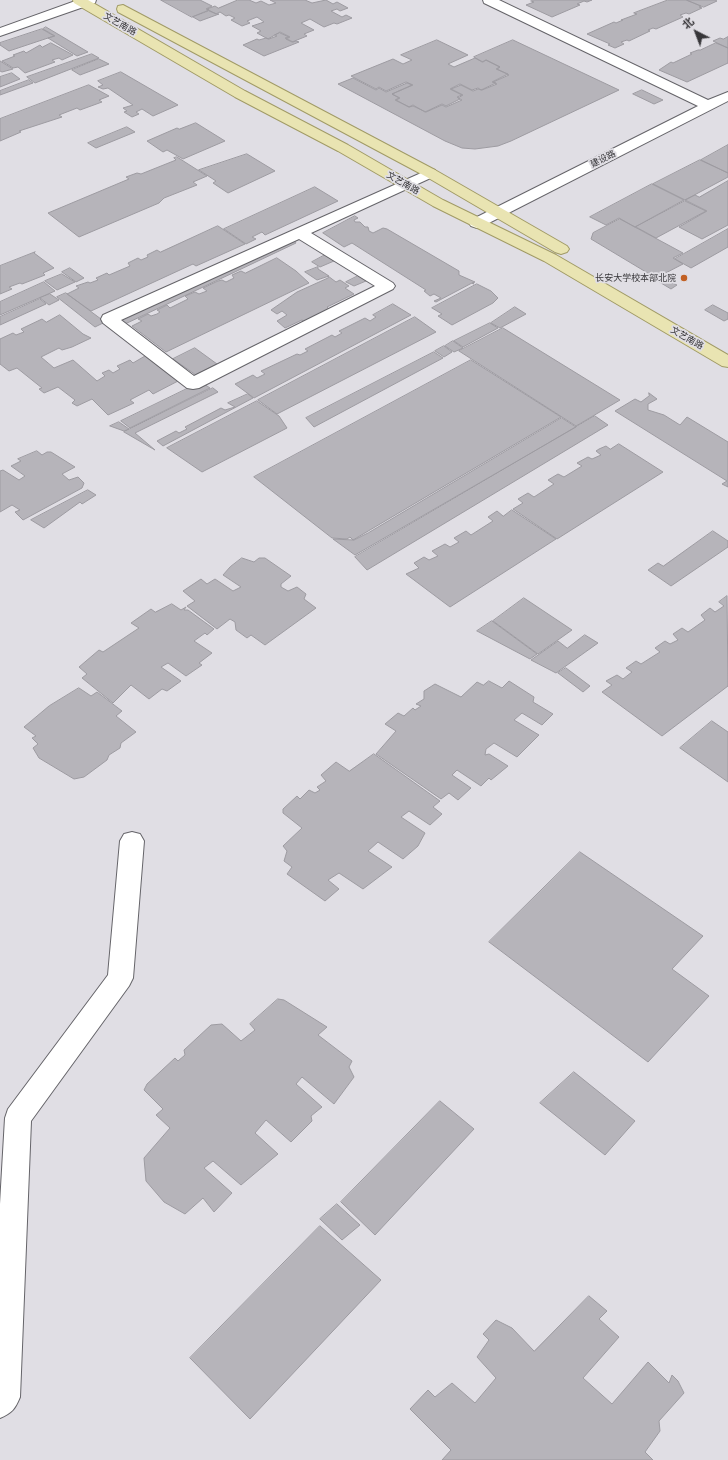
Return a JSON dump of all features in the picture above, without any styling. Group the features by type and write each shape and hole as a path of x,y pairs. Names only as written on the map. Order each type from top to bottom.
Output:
{"main road":[{"name":"文艺南路","path":"105,0 430,173 728,346"},
{"name":"文艺南路","path":"84,1 240,94 343,148 438,203 550,258 728,362"}],"street":[{"path":"489,0 709,106"},
{"path":"0,32 84,1"},
{"name":"建设路","path":"477,222 728,96"},
{"path":"299,232 387,286 193,384 109,319 250,254 430,173"},
{"path":"0,1403 6,1397 18,1118 120,978 132,841"}],"building":[{"path":"161,0 200,0 212,6 206,9 209,10 192,17"},
{"path":"238,0 249,0 256,3 261,1 269,5 276,3 270,0 305,0 312,3 326,0 333,4 337,2 348,8 340,11 337,9 331,11 342,17 346,15 352,18 324,27 310,19 301,23 314,30 304,34 307,36 292,42 286,39 290,37 280,32 268,39 257,33 261,31 252,26 264,22 257,17 247,21 250,23 242,26 231,20 235,18 229,15 226,16 220,12 216,14 207,9 215,6 218,8"},
{"path":"592,0 587,2 584,1 577,4 580,5 552,17 526,5 534,2 531,1"},
{"path":"668,0 686,0 701,6 699,7 702,8 689,14 686,13 680,15 683,17 656,29 653,28 648,30 650,31 629,41 627,40 621,42 624,44 615,48 608,45 610,44 587,34 637,14 634,13"},
{"path":"687,0 715,0 717,1 704,7"},
{"path":"209,11 219,14 200,21 193,17"},
{"path":"46,27 88,52 77,56 48,38 55,36 43,29"},
{"path":"42,29 54,36 9,51 0,45 0,43"},
{"path":"280,33 289,37 285,38 293,42 299,42 264,56 243,45 257,39 269,39"},
{"path":"728,37 728,48 713,41 720,38 723,39"},
{"path":"437,40 468,55 448,64 454,67 475,58 483,62 486,60 500,67 496,69 508,74 492,82 496,83 481,90 478,88 472,90 460,84 450,89 462,95 457,97 460,99 446,106 442,104 425,112 413,105 409,107 396,100 400,98 392,94 413,85 406,82 386,91 379,87 376,89 351,76 393,59 403,64 412,60 401,55"},
{"path":"513,40 619,90 511,141 498,146 475,149 462,148 445,141 338,84 353,78 376,90 379,88 386,92 407,83 412,85 392,94 399,98 395,100 409,107 413,106 426,112 442,105 446,107 462,100 458,98 463,95 451,89 461,85 473,91 478,89 482,90 497,84 493,82 509,75 497,69 500,67 486,60 482,62 474,57"},
{"path":"51,43 73,55 62,60 59,58 52,60 55,62 25,73 18,67 13,68 2,61 24,51 26,53 40,45 42,47"},
{"path":"716,43 728,48 728,63 687,82 659,70 671,62 673,63 692,54 690,53"},
{"path":"92,54 99,58 35,83 27,77"},
{"path":"99,59 109,64 80,75 72,70"},
{"path":"0,61 13,69 2,72 0,71"},
{"path":"121,72 178,105 153,116 142,109 136,112 139,114 132,117 124,112 127,111 123,108 133,105 108,88 103,89 98,87 103,85 98,81"},
{"path":"12,73 20,79 0,87 0,77"},
{"path":"29,80 33,83 0,95 0,91"},
{"path":"89,85 109,96 99,100 102,102 80,110 77,108 59,115 62,117 19,131 21,132 0,141 0,119"},
{"path":"642,90 663,100 654,104 633,94"},
{"path":"196,123 225,141 183,159 167,150 163,152 147,141 177,128 179,129"},
{"path":"127,127 135,132 96,148 88,143"},
{"path":"728,145 728,173 701,160"},
{"path":"247,154 275,171 228,193 213,183 216,181 199,170"},
{"path":"177,157 207,176 193,182 197,185 164,198 159,203 79,237 48,213 129,179 126,177 137,173 141,174 176,160 174,158"},
{"path":"700,160 728,173 728,177 685,200 653,184"},
{"path":"728,181 728,225 702,239 679,227 707,211 685,200 695,195 699,197"},
{"path":"652,184 684,200 635,227 619,218 606,225 590,217"},
{"path":"315,187 338,201 265,235 262,232 252,237 256,239 246,244 224,229"},
{"path":"685,201 706,211 656,238 636,227"},
{"path":"355,216 358,218 354,220 355,222 360,222 365,227 368,227 369,231 373,233 383,228 387,229 459,271 459,275 475,282 436,302 434,301 441,298 434,294 430,296 424,291 426,290 352,243 344,247 323,233"},
{"path":"620,219 683,253 673,258 683,264 656,278 591,239 593,233"},
{"path":"218,226 245,244 196,266 193,264 91,311 67,294 79,288 76,286 88,282 90,283 98,280 96,278 107,273 109,275 130,266 128,263 138,258 141,260 157,250 160,252"},
{"path":"728,229 728,247 691,268 675,259"},
{"path":"292,237 296,243 125,324 117,318"},
{"path":"35,252 34,253 54,268 43,273 45,275 22,284 20,283 9,287 12,289 0,294 0,266"},
{"path":"325,255 334,261 320,267 312,262"},
{"path":"277,258 296,271 309,283 166,352 132,326 142,321 138,319 148,314 151,316 157,314 160,312 157,310 167,305 170,308 188,299 185,296 195,292 199,294 207,291 203,288 218,281 222,280 226,282 234,278 232,275 241,271 245,273"},
{"path":"318,267 318,269 329,276 317,280 305,272"},
{"path":"70,268 84,278 76,282 62,272"},
{"path":"62,274 75,282 57,290 45,281"},
{"path":"328,276 336,282 340,280 349,286 345,288 354,294 327,307 330,310 305,322 302,320 285,328 277,321 287,315 282,311 277,314 271,310 297,292 328,278"},
{"path":"358,276 366,281 354,286 346,282"},
{"path":"660,277 677,285 671,289 656,280"},
{"path":"44,282 55,291 0,315 0,302"},
{"path":"477,284 491,291 498,298 493,303 452,325 438,316 442,314 432,308"},
{"path":"66,293 105,322 95,327 57,297"},
{"path":"50,294 59,300 49,305 40,298"},
{"path":"40,299 46,304 0,325 0,317"},
{"path":"393,304 411,315 254,398 235,384 253,375 257,378 265,374 261,371 297,354 300,355 308,351 305,349 332,335 335,337 342,333 339,331 365,318 370,321 376,317 373,315"},
{"path":"713,305 728,313 728,319 724,321 705,310"},
{"path":"515,307 526,314 500,328 491,323"},
{"path":"60,315 83,334 91,338 72,347 62,350 59,348 41,357 54,368 73,360 97,381 105,376 102,373 109,370 113,373 120,369 117,366 130,360 133,363 145,356 172,377 174,376 180,380 153,394 149,390 130,400 134,403 108,415 92,399 77,406 72,403 75,400 58,387 44,393 39,389 42,388 17,368 9,371 0,364 0,339 13,333 16,335 24,332 21,329 42,319 46,322"},
{"path":"415,317 436,332 277,414 258,400"},
{"path":"490,323 498,328 463,347 454,341"},
{"path":"503,328 620,400 576,426 459,351"},
{"path":"453,341 463,348 454,352 445,346"},
{"path":"444,346 452,352 444,357 435,351"},
{"path":"195,348 217,364 196,375 173,359"},
{"path":"434,352 443,358 314,427 306,418"},
{"path":"471,360 561,417 353,540 350,537 347,539 332,538 254,477"},
{"path":"201,382 210,388 130,428 121,421"},
{"path":"213,388 218,392 135,433 155,450 124,432"},
{"path":"649,393 657,399 648,404 648,410 664,415 680,425 687,417 728,442 728,487 722,484 727,481 615,411 635,399 641,402 649,396"},
{"path":"248,394 253,398 163,446 157,441 176,431 179,433 187,429 185,427 221,408 225,410 235,407 228,403"},
{"path":"257,401 279,416 287,428 202,472 167,448"},
{"path":"595,416 608,425 367,570 355,557"},
{"path":"562,418 576,427 355,555 333,539 354,540 368,533"},
{"path":"119,422 129,429 124,431 110,426"},
{"path":"619,444 663,472 557,539 513,509 523,503 518,499 528,493 534,497 554,484 548,480 558,474 564,477 582,466 577,463 588,457 592,459 601,455 596,451 599,449 606,446 610,449"},
{"path":"37,451 42,455 47,452 51,452 75,467 62,474 69,480 78,477 84,483 82,488 23,520 15,512 20,510 12,505 0,512 0,471 3,470 19,480 25,476 11,466 21,461 18,459"},
{"path":"88,490 96,495 82,504 80,502 44,528 31,520"},
{"path":"512,510 556,539 450,607 406,574 419,568 414,563 424,557 429,560 438,556 432,551 445,544 450,547 459,542 454,538 466,531 471,535 493,521 488,517 497,511 503,516"},
{"path":"713,531 728,541 728,547 671,586 648,570 658,563 663,566"},
{"path":"242,558 254,562 259,558 265,558 291,576 281,584 281,587 288,591 297,587 306,594 304,599 316,608 265,645 251,635 247,638 236,630 235,622 230,619 217,629 187,606 195,601 183,591 201,579 207,584 215,579 233,591 241,587 223,575 230,567"},
{"path":"727,596 728,686 662,736 602,692 612,685 606,681 617,675 623,679 632,672 626,668 636,661 641,664 660,652 655,648 665,641 670,644 678,640 673,634 682,628 688,632 705,620 701,615 710,608 715,612 724,606 719,602"},
{"path":"524,598 572,630 538,654 493,621"},
{"path":"172,604 181,610 186,607 184,610 188,610 214,629 207,635 205,633 194,641 212,653 199,663 202,665 186,676 168,663 161,667 181,681 167,691 162,689 149,699 131,685 113,703 82,678 87,674 79,667 99,650 103,652 139,628 131,623 151,609 155,612"},
{"path":"492,621 537,654 530,659 477,631"},
{"path":"585,635 598,643 556,673 531,660 558,641 567,648"},
{"path":"566,668 590,686 583,692 558,673"},
{"path":"489,681 502,688 509,681 534,697 533,702 553,714 542,725 522,713 514,720 539,735 517,757 494,743 486,749 485,755 489,754 508,766 491,780 489,778 481,786 457,770 452,775 471,788 458,800 449,793 441,799 376,754 396,731 385,724 398,713 404,716 413,708 415,710 421,706 416,704 424,699 424,691 435,684 461,697 477,682 483,685"},
{"path":"79,688 91,696 97,692 122,711 116,716 136,732 121,743 120,748 109,755 107,760 84,777 74,779 39,758 33,748 38,744 32,738 36,736 24,727 49,706"},
{"path":"712,721 728,732 728,782 680,748"},
{"path":"374,754 440,801 433,807 442,814 430,825 409,811 401,817 425,833 418,846 403,859 378,842 368,851 392,867 363,889 339,873 328,880 339,889 325,901 287,874 292,867 284,861 287,851 283,846 302,828 283,813 283,809 297,796 300,799 309,790 315,793 320,790 317,787 326,781 321,775 336,762 349,771"},
{"path":"580,852 703,936 672,969 709,996 648,1062 489,942"},
{"path":"278,999 284,1000 327,1027 318,1035 352,1061 349,1067 354,1077 334,1104 302,1077 296,1084 322,1107 311,1116 312,1121 291,1142 266,1120 255,1133 278,1154 241,1185 213,1161 204,1168 232,1193 214,1212 203,1198 185,1214 164,1202 146,1181 144,1158 170,1128 156,1115 163,1109 144,1090 147,1084 175,1058 178,1061 185,1055 184,1050 211,1025 222,1024 241,1041 255,1030 250,1024"},
{"path":"574,1072 635,1121 605,1155 540,1103"},
{"path":"440,1101 474,1129 375,1235 341,1202"},
{"path":"337,1204 360,1225 342,1240 320,1219"},
{"path":"320,1226 381,1280 250,1419 190,1358"},
{"path":"589,1296 607,1311 599,1319 619,1337 583,1378 612,1404 648,1362 669,1383 672,1375 678,1381 684,1393 659,1421 660,1431 645,1452 653,1460 442,1460 451,1450 410,1409 428,1390 435,1397 452,1383 475,1403 496,1378 477,1357 489,1340 483,1334 496,1320 512,1328 534,1351"}],"place":[{"name":"长安大学校本部北院","path":"684,278"}]}
